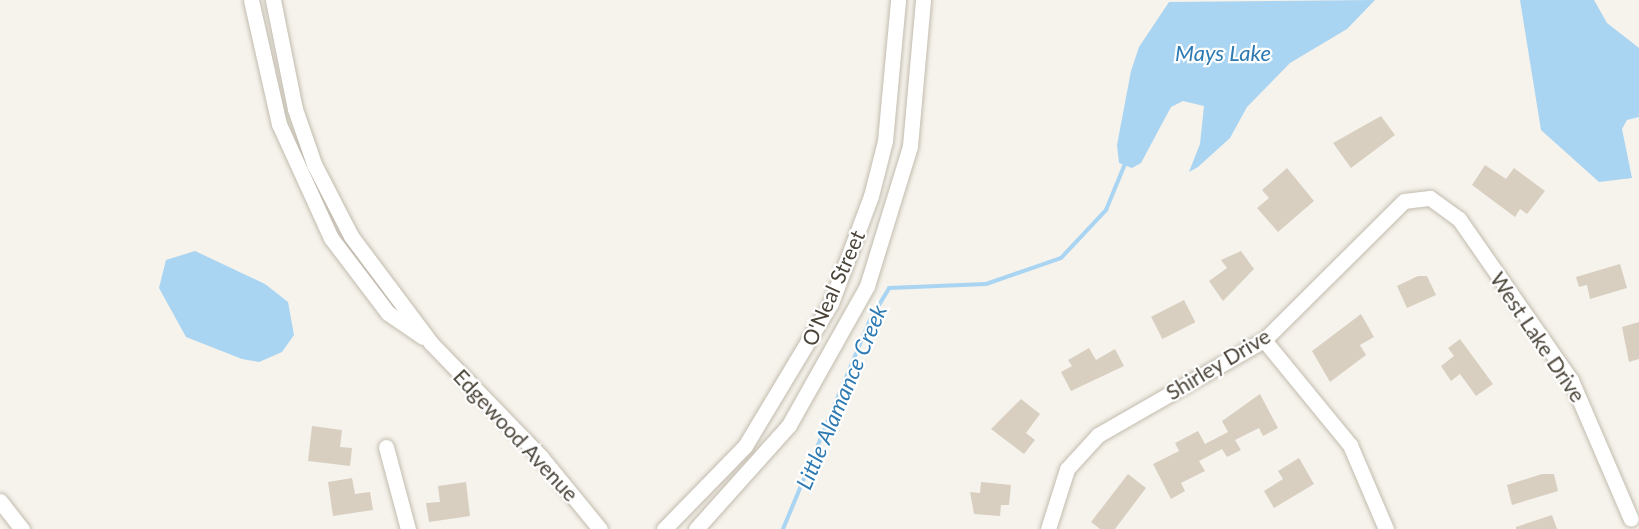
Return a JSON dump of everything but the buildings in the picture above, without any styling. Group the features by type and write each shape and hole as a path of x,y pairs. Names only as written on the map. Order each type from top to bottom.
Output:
{"street":[{"name":"Edgewood Avenue","path":"251,0 286,146 331,238 356,274 388,313 430,343"},
{"name":"Edgewood Avenue","path":"273,0 307,144 351,236 430,343 541,457 600,529"},
{"name":"O'Neal Street","path":"664,529 745,446 831,303 872,196 885,141 898,0"},
{"name":"O'Neal Street","path":"696,529 789,425 867,286 910,146 923,0"},
{"path":"286,146 307,144"},
{"name":"West Lake Drive","path":"1404,201 1431,198 1459,219 1571,380 1630,519"},
{"name":"Shirley Drive","path":"1048,529 1066,470 1098,435 1264,340 1404,201"},
{"path":"1264,340 1350,445 1386,529"},
{"path":"386,447 408,529"},
{"path":"0,501 22,529"}],"water":[{"name":"Mays Lake","path":"1375,0 1347,29 1290,63 1247,107 1230,138 1198,167 1189,172 1200,144 1204,106 1183,101 1171,107 1141,163 1132,168 1119,163 1117,145 1131,71 1139,47 1169,2"},
{"path":"1520,0 1594,0 1607,23 1639,48 1639,117 1627,120 1622,129 1632,178 1599,182 1541,130"},
{"path":"195,251 265,284 288,302 294,335 282,352 259,362 242,359 186,337 159,288 166,260"}],"waterway":[{"name":"Little Alamance Creek","path":"783,529 870,320 889,288 986,284 1061,258 1106,210 1125,164"}]}
